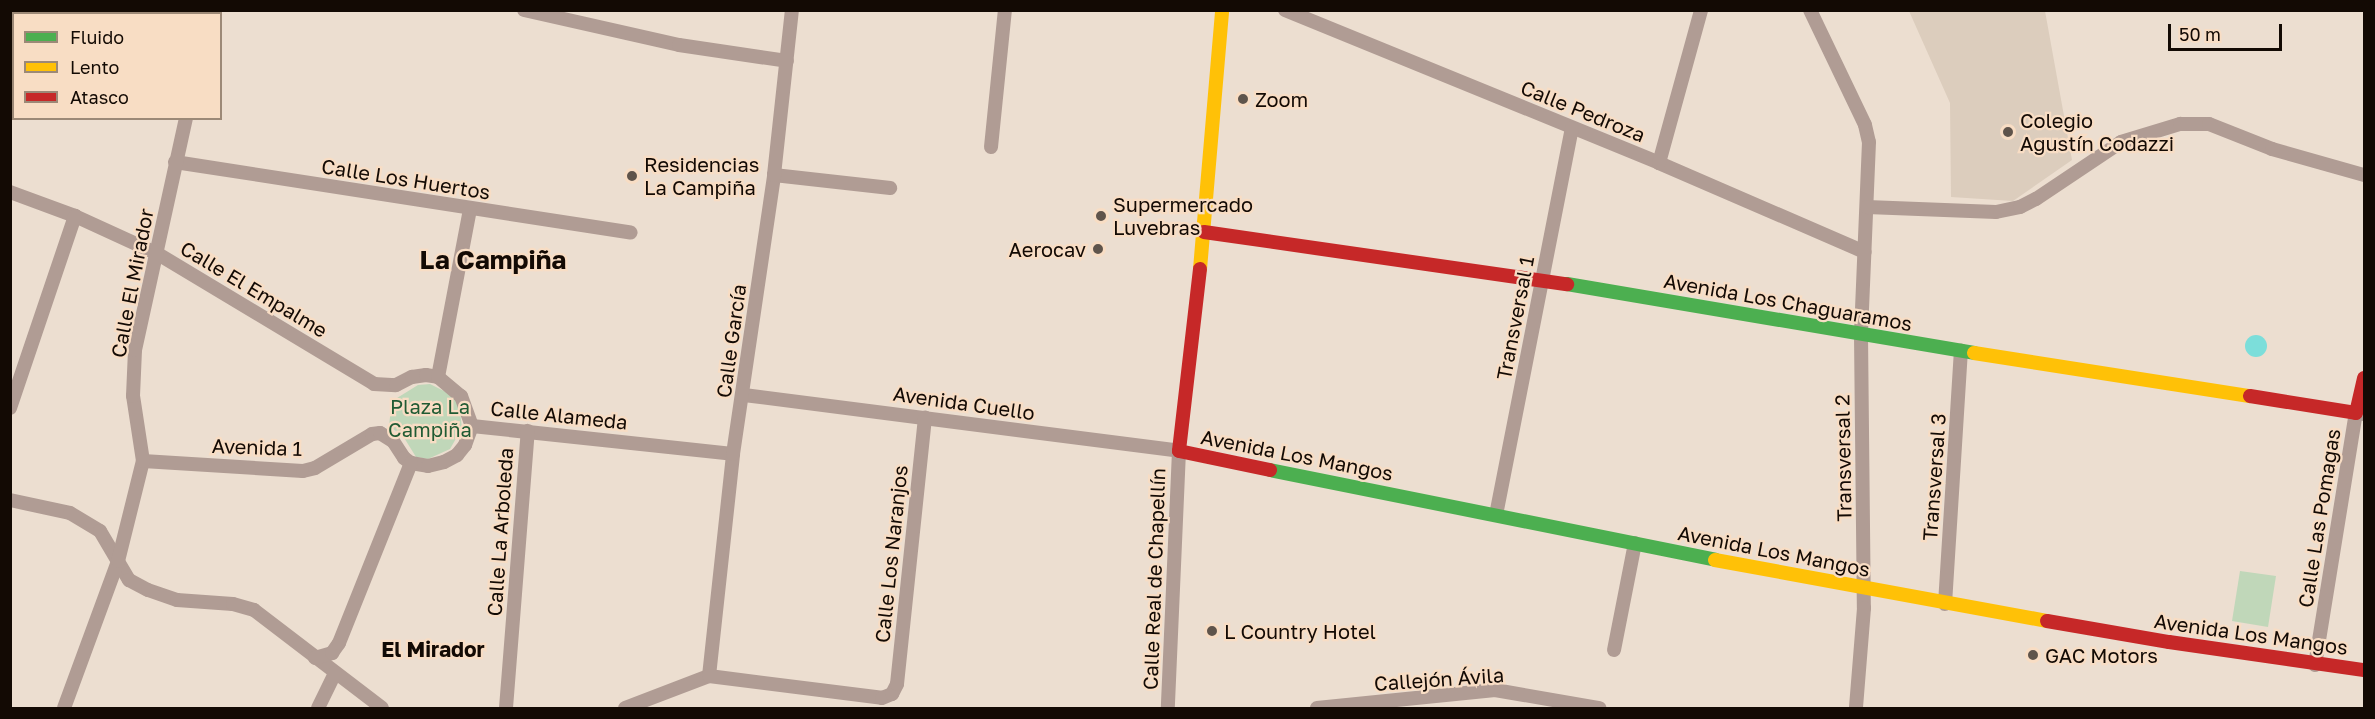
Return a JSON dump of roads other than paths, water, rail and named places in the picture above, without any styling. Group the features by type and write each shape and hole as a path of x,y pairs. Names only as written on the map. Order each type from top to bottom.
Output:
{"street":[{"path":"524,10 679,45 787,61"},
{"name":"Calle García","path":"708,676 733,454 744,395 774,175 792,10"},
{"path":"992,147 1005,10"},
{"path":"1179,451 1204,232 1222,10"},
{"name":"Calle Pedroza","path":"1285,10 1659,163 1865,252"},
{"path":"1659,163 1701,10"},
{"name":"Transversal 2","path":"1810,10 1865,125 1869,142 1861,335 1864,590 1856,708"},
{"name":"Calle El Mirador","path":"64,708 118,561 143,461 133,396 135,350 158,254 175,162 186,120"},
{"path":"1868,207 1996,212 2020,207 2036,199 2121,142 2180,124 2209,124 2272,149 2364,175"},
{"name":"Transversal 1","path":"1496,515 1572,128"},
{"name":"Calle Los Huertos","path":"175,162 631,233"},
{"path":"774,175 890,188"},
{"name":"Calle El Empalme","path":"10,192 75,216 158,254 375,384 396,385 412,377 426,375 438,377"},
{"path":"438,377 470,209"},
{"path":"10,408 75,216"},
{"name":"Avenida Los Chaguaramos","path":"1204,232 1542,280 1861,335 2360,414"},
{"name":"Transversal 3","path":"1945,604 1961,351"},
{"name":"Calle Alameda","path":"438,377 461,396 472,426 733,454"},
{"name":"Calle Las Pomagas","path":"2315,665 2360,414 2364,378"},
{"name":"Avenida Cuello","path":"744,395 1179,451"},
{"name":"Calle Los Naranjos","path":"708,676 882,698 892,694 897,684 926,417"},
{"path":"315,658 332,653 339,643 411,463 428,466 444,462 457,454 465,445 472,426"},
{"name":"Calle La Arboleda","path":"506,708 528,431"},
{"name":"Avenida 1","path":"143,461 303,471 315,468 372,434 380,434 393,441 404,458 411,463"},
{"name":"Avenida Los Mangos","path":"1179,451 1864,590 2315,665 2364,670"},
{"name":"Calle Real de Chapellín","path":"1168,708 1179,451"},
{"path":"10,500 70,513 100,531 129,580 148,590 177,600 233,604 254,610 382,708"},
{"path":"1614,650 1635,543"},
{"path":"318,708 334,673"},
{"path":"624,708 708,676"},
{"name":"Callejón Ávila","path":"1317,708 1495,690 1599,708"}],"water":[{"path":"2252,335 2260,335 2267,342 2267,350 2260,357 2252,357 2245,350 2245,342"}],"place":[{"name":"Zoom","path":"1243,99"},
{"name":"Colegio Agustín Codazzi","path":"2008,132"},
{"name":"Residencias La Campiña","path":"632,176"},
{"name":"Supermercado Luvebras","path":"1101,216"},
{"name":"Aerocav","path":"1098,249"},
{"name":"L Country Hotel","path":"1212,631"},
{"name":"GAC Motors","path":"2033,655"}],"district":[{"name":"La Campiña","path":"493,260"},
{"name":"El Mirador","path":"433,649"}],"park label":[{"name":"Plaza La Campiña","path":"430,418"}]}
